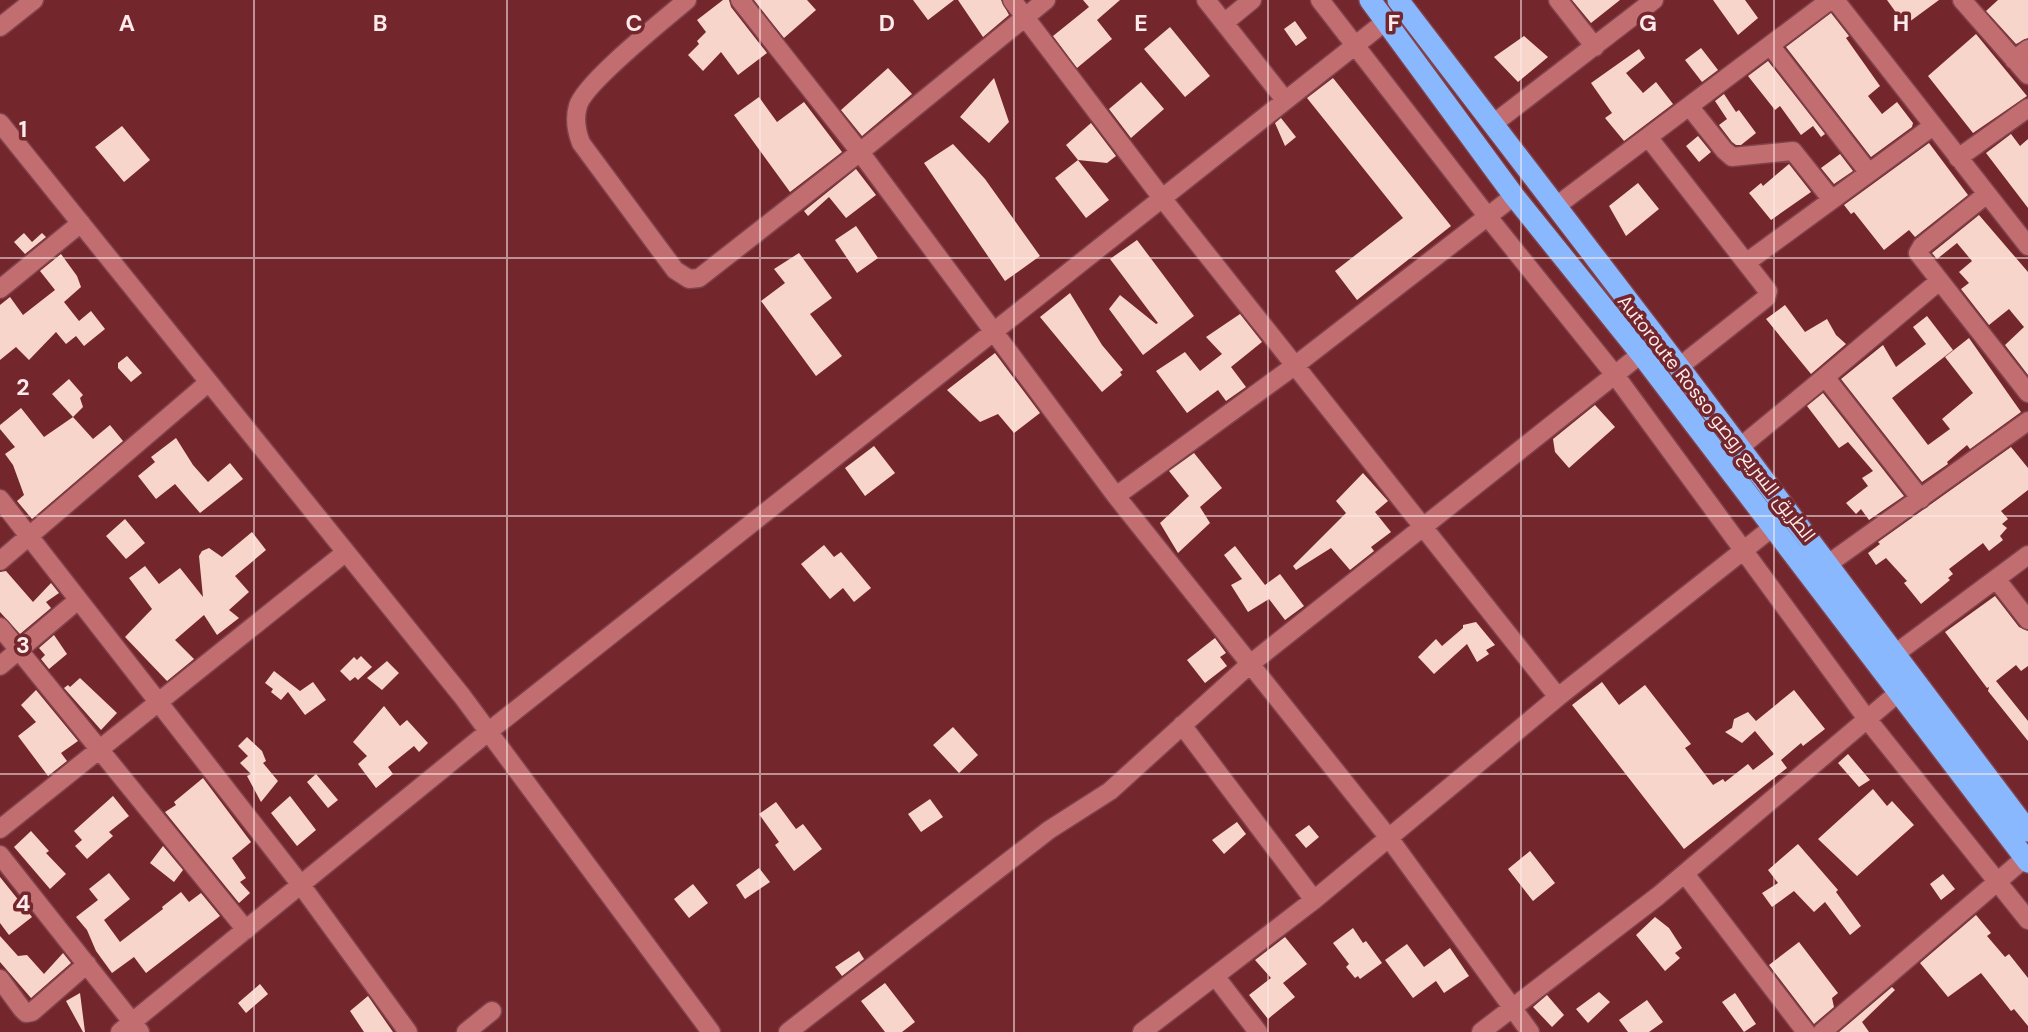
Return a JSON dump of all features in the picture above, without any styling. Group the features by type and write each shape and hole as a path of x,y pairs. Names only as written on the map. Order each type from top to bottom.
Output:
{"highway":[{"name":"Autoroute Rosso الطريق السريع روصو","path":"1370,0 1514,196 1641,354 2027,860"},
{"name":"Autoroute Rosso الطريق السريع روصو","path":"1398,0 1679,367 2028,831"}],"street":[{"path":"0,27 34,0"},
{"path":"687,0 590,86 578,104 575,127 581,143 675,270 690,279 699,278 860,152 1046,0"},
{"path":"740,0 860,152 992,333 1116,496 1389,838 1530,1032"},
{"path":"1012,0 1163,198 1558,697"},
{"path":"1206,0 1285,100"},
{"path":"1224,23 1252,0"},
{"path":"1320,0 1488,217 1615,375 1867,719 2028,920"},
{"path":"1559,0 1595,47"},
{"path":"1493,124 1654,0"},
{"path":"1555,207 1832,0 1987,194 2024,234"},
{"path":"1969,2 2021,54 2028,75"},
{"path":"0,855 87,964 131,1029 246,930 488,732 1385,21"},
{"path":"1770,45 1869,173"},
{"path":"1689,106 1732,157 1793,152 1832,200"},
{"path":"1958,158 2028,108"},
{"path":"0,123 488,732 711,1032"},
{"path":"1747,262 1933,126"},
{"path":"1648,137 1762,281 1768,295 1679,367"},
{"path":"1987,194 1918,249 1921,260 2028,393"},
{"path":"1116,496 1297,365 1514,196"},
{"path":"0,289 81,223"},
{"path":"1739,448 1938,282"},
{"path":"788,1032 1049,830 1110,791 1249,665 1641,354"},
{"path":"1825,377 1921,499"},
{"path":"0,561 209,382"},
{"path":"1828,564 2028,421"},
{"path":"0,499 301,885 408,1032"},
{"path":"1142,1032 1314,900 1558,697 1773,527"},
{"path":"0,829 346,552"},
{"path":"1895,654 2028,555"},
{"path":"1997,580 2028,620"},
{"path":"0,666 78,600"},
{"path":"0,627 101,748 246,930"},
{"path":"1481,1032 1685,874 1898,693"},
{"path":"1182,725 1314,900"},
{"path":"1822,1032 2027,860"},
{"path":"1685,874 1806,1032"},
{"path":"0,979 22,1009 26,1013 32,1012 87,964"},
{"path":"1215,976 1258,1032"},
{"path":"466,1032 492,1011"}],"building":[{"path":"723,0 729,0 731,7 767,53 738,75 721,52 703,71 688,55 706,32 697,20"},
{"path":"754,0 807,0 816,10 784,38"},
{"path":"913,0 954,0 928,20"},
{"path":"958,0 1001,0 1009,15 983,37"},
{"path":"1083,0 1120,0 1097,20 1112,39 1077,68 1053,36 1089,7"},
{"path":"1572,0 1620,0 1591,23"},
{"path":"1713,0 1745,0 1758,18 1738,35"},
{"path":"1887,0 1939,0 1905,25"},
{"path":"1998,0 2028,0 2028,38 2016,44 1986,11"},
{"path":"1831,13 1849,36 1846,38 1880,86 1868,96 1882,114 1897,102 1913,123 1912,127 1871,157 1786,47"},
{"path":"1295,21 1307,38 1296,46 1284,29"},
{"path":"1170,27 1210,76 1185,97 1144,49"},
{"path":"1976,34 2027,96 1973,133 1928,76"},
{"path":"1524,36 1548,57 1518,82 1494,57"},
{"path":"1701,48 1718,70 1702,82 1685,60"},
{"path":"1639,49 1645,58 1626,73 1643,93 1656,82 1673,104 1624,141 1605,118 1612,113 1591,83"},
{"path":"1768,61 1825,134 1821,137 1813,126 1801,135 1780,106 1775,110 1748,76"},
{"path":"888,68 912,94 862,136 841,110"},
{"path":"994,78 1009,122 989,143 960,117"},
{"path":"1333,78 1451,226 1357,300 1335,271 1403,218 1307,98"},
{"path":"1141,82 1164,109 1131,138 1109,109"},
{"path":"1724,94 1736,112 1739,110 1756,133 1741,145 1732,142 1719,125 1727,119 1715,101"},
{"path":"759,97 777,122 804,102 842,152 790,192 734,115"},
{"path":"1281,118 1296,137 1285,146 1275,123"},
{"path":"1091,123 1116,156 1107,163 1078,160 1066,145"},
{"path":"122,126 150,160 124,182 95,147"},
{"path":"2011,134 2020,146 2028,139 2028,208 1986,153"},
{"path":"1698,136 1711,152 1699,162 1686,146"},
{"path":"1929,143 1968,195 1915,237 1909,230 1884,250 1854,212 1851,214 1844,205"},
{"path":"953,144 985,179 1040,256 1005,281 924,163"},
{"path":"1840,154 1853,171 1834,184 1821,168"},
{"path":"1078,160 1109,200 1086,218 1055,178"},
{"path":"1789,164 1811,192 1771,220 1749,193 1761,183 1763,186"},
{"path":"856,169 876,195 846,218 829,197 808,216 804,211"},
{"path":"1638,183 1659,209 1626,236 1609,206"},
{"path":"1979,215 2028,272 2028,375 2005,345 2024,327 2009,309 1989,325 1961,289 1969,283 1959,272 1972,261 1957,243 1937,259 1932,253"},
{"path":"856,226 878,258 857,273 835,240"},
{"path":"24,233 32,242 42,233 46,237 25,254 14,242"},
{"path":"1137,240 1194,316 1143,355 1109,309 1120,295 1158,323 1110,259"},
{"path":"799,253 832,298 810,314 842,356 816,376 761,301 785,283 774,269"},
{"path":"61,254 77,276 81,287 64,302 79,321 91,311 105,329 84,346 76,336 66,344 56,332 29,360 16,347 0,360 0,305 10,297 23,315 55,290 40,271"},
{"path":"1070,293 1102,345 1123,370 1120,372 1122,375 1102,392 1040,317"},
{"path":"1785,305 1805,332 1827,319 1836,335 1846,344 1811,374 1766,319"},
{"path":"1240,314 1262,342 1231,367 1246,387 1226,401 1218,390 1187,413 1156,371 1185,352 1200,371 1222,354 1206,337"},
{"path":"1927,316 1953,350 1892,398 1928,445 1950,429 1942,419 1973,393 1945,357 1969,338 2021,412 1970,449 1967,445 1947,462 1948,464 1922,482 1841,379 1883,345 1896,367 1926,344 1913,327"},
{"path":"995,353 1040,413 1014,433 998,414 980,422 947,390"},
{"path":"127,356 142,373 131,382 118,368 118,363"},
{"path":"69,379 83,395 80,398 83,407 73,417 52,394"},
{"path":"1823,393 1904,496 1869,520 1861,509 1856,514 1846,503 1868,486 1862,478 1873,471 1848,442 1839,448 1807,406"},
{"path":"1595,405 1615,427 1569,468 1555,452 1553,439"},
{"path":"21,408 44,437 73,417 93,439 110,425 123,441 32,519 17,501 24,495 13,465 5,454 15,447 0,429 0,425"},
{"path":"176,438 193,465 208,482 230,463 243,479 200,513 175,484 156,499 138,476 155,462 151,457"},
{"path":"874,446 895,473 865,496 845,468"},
{"path":"2011,447 2028,468 2028,490 2001,511 2008,519 2002,524 2007,528 2000,536 2003,540 1989,551 1983,543 1949,569 1953,574 1948,578 1950,580 1921,604 1904,583 1907,581 1886,558 1876,565 1868,553 1880,544 1878,542"},
{"path":"1194,453 1222,488 1200,507 1210,523 1178,553 1160,523 1189,496 1169,471"},
{"path":"1363,473 1388,501 1375,512 1391,532 1371,547 1374,551 1350,570 1331,548 1296,570 1293,566 1346,513 1336,501"},
{"path":"125,519 145,543 126,559 106,536"},
{"path":"252,532 266,550 235,576 249,592 229,610 239,618 217,635 204,615 175,640 194,659 167,681 125,637 152,609 129,578 145,566 159,584 180,568 203,597 199,556 202,551 209,548 222,557"},
{"path":"824,545 834,557 841,552 871,588 854,602 843,588 830,599 801,564"},
{"path":"1235,546 1265,585 1280,574 1304,606 1285,620 1269,599 1248,612 1231,585 1242,579 1224,555"},
{"path":"6,571 33,602 51,583 59,593 46,602 51,608 20,634 0,612 0,572"},
{"path":"1995,596 2019,627 2028,631 2028,666 2021,671 2016,665 1996,681 2028,721 2028,741 1945,632"},
{"path":"1476,622 1495,645 1486,650 1489,654 1477,662 1467,644 1434,674 1418,657 1436,639 1442,646 1463,628 1463,625"},
{"path":"54,635 67,654 49,669 41,659 45,655 39,648"},
{"path":"1215,638 1226,653 1220,657 1227,666 1205,683 1187,660"},
{"path":"361,656 372,667 358,680 355,677 350,681 340,671 354,657 357,660"},
{"path":"387,661 399,673 382,690 367,678"},
{"path":"274,671 300,691 313,682 326,700 305,715 288,692 281,700 271,692 273,689 265,683"},
{"path":"80,678 117,713 101,730 64,688 68,685 70,687"},
{"path":"1602,682 1619,705 1645,685 1691,744 1685,748 1713,785 1723,779 1725,782 1748,764 1753,770 1774,754 1755,731 1742,743 1725,732 1732,728 1734,719 1748,712 1756,721 1794,690 1825,729 1803,746 1801,743 1781,760 1787,768 1684,849 1572,705"},
{"path":"36,690 78,741 61,753 67,761 48,776 18,736 36,722 21,705"},
{"path":"384,706 400,726 407,720 428,743 419,752 414,746 388,767 393,774 376,788 358,764 367,756 353,742"},
{"path":"953,727 978,755 959,773 933,745"},
{"path":"247,737 262,751 266,761 263,763 278,781 261,802 247,776 251,774 240,763 248,756 238,746"},
{"path":"1848,754 1870,780 1859,787 1838,763"},
{"path":"316,774 338,800 328,808 307,782"},
{"path":"203,778 251,842 232,858 246,878 240,882 250,893 239,903 165,812 176,805 174,802"},
{"path":"1873,789 1887,806 1892,801 1914,825 1857,876 1818,839"},
{"path":"113,796 129,816 109,832 113,836 87,859 75,846 82,840 74,831"},
{"path":"290,796 316,830 297,846 271,813"},
{"path":"930,799 943,817 921,832 908,814"},
{"path":"776,802 796,829 803,824 822,849 794,871 775,845 779,842 759,814"},
{"path":"1237,822 1246,834 1224,854 1212,840"},
{"path":"1309,825 1319,837 1306,848 1295,835"},
{"path":"31,831 49,851 46,853 66,874 50,889 14,847"},
{"path":"1798,844 1838,890 1836,892 1861,926 1850,935 1825,902 1814,912 1794,891 1772,907 1762,893 1778,883 1768,870"},
{"path":"163,846 183,870 174,882 150,863"},
{"path":"1530,851 1555,883 1533,901 1508,869"},
{"path":"759,868 770,882 745,899 736,885"},
{"path":"109,873 130,899 104,920 120,942 181,892 189,902 201,893 220,916 146,973 134,957 112,973 96,951 87,930 76,917 98,900 89,889"},
{"path":"1943,874 1955,889 1941,900 1930,884"},
{"path":"0,877 32,917 9,935 0,923"},
{"path":"693,884 708,903 689,918 674,899"},
{"path":"1976,915 1991,933 1987,936 2005,957 2009,954 2028,978 2028,1026 2014,1009 2011,1011 1981,973 1948,997 1920,963"},
{"path":"1655,917 1669,928 1682,948 1675,953 1680,958 1665,971 1636,935"},
{"path":"1353,928 1382,963 1360,979 1358,976 1355,978 1346,967 1349,964 1333,943"},
{"path":"0,936 18,956 27,955 44,974 63,953 71,963 31,998 0,962"},
{"path":"1285,937 1307,964 1283,983 1295,997 1268,1019 1249,995 1271,978 1255,960"},
{"path":"1799,942 1838,993 1832,998 1834,1007 1814,1024 1769,965"},
{"path":"1407,944 1424,967 1450,948 1469,976 1444,993 1436,981 1413,998 1385,960"},
{"path":"859,951 864,959 842,976 835,967"},
{"path":"885,983 915,1022 902,1032 885,1032 861,1001"},
{"path":"260,984 268,994 246,1013 238,1003"},
{"path":"1892,987 1895,990 1862,1022 1869,1032 1839,1032"},
{"path":"1599,992 1610,1002 1588,1023 1576,1009"},
{"path":"80,993 85,1032 66,1001"},
{"path":"1735,993 1756,1024 1744,1032 1722,1002"},
{"path":"1547,995 1564,1015 1552,1027 1533,1007"},
{"path":"368,996 393,1032 364,1032 350,1011"},
{"path":"1647,1000 1663,1022 1649,1032 1628,1032 1619,1020"}]}
